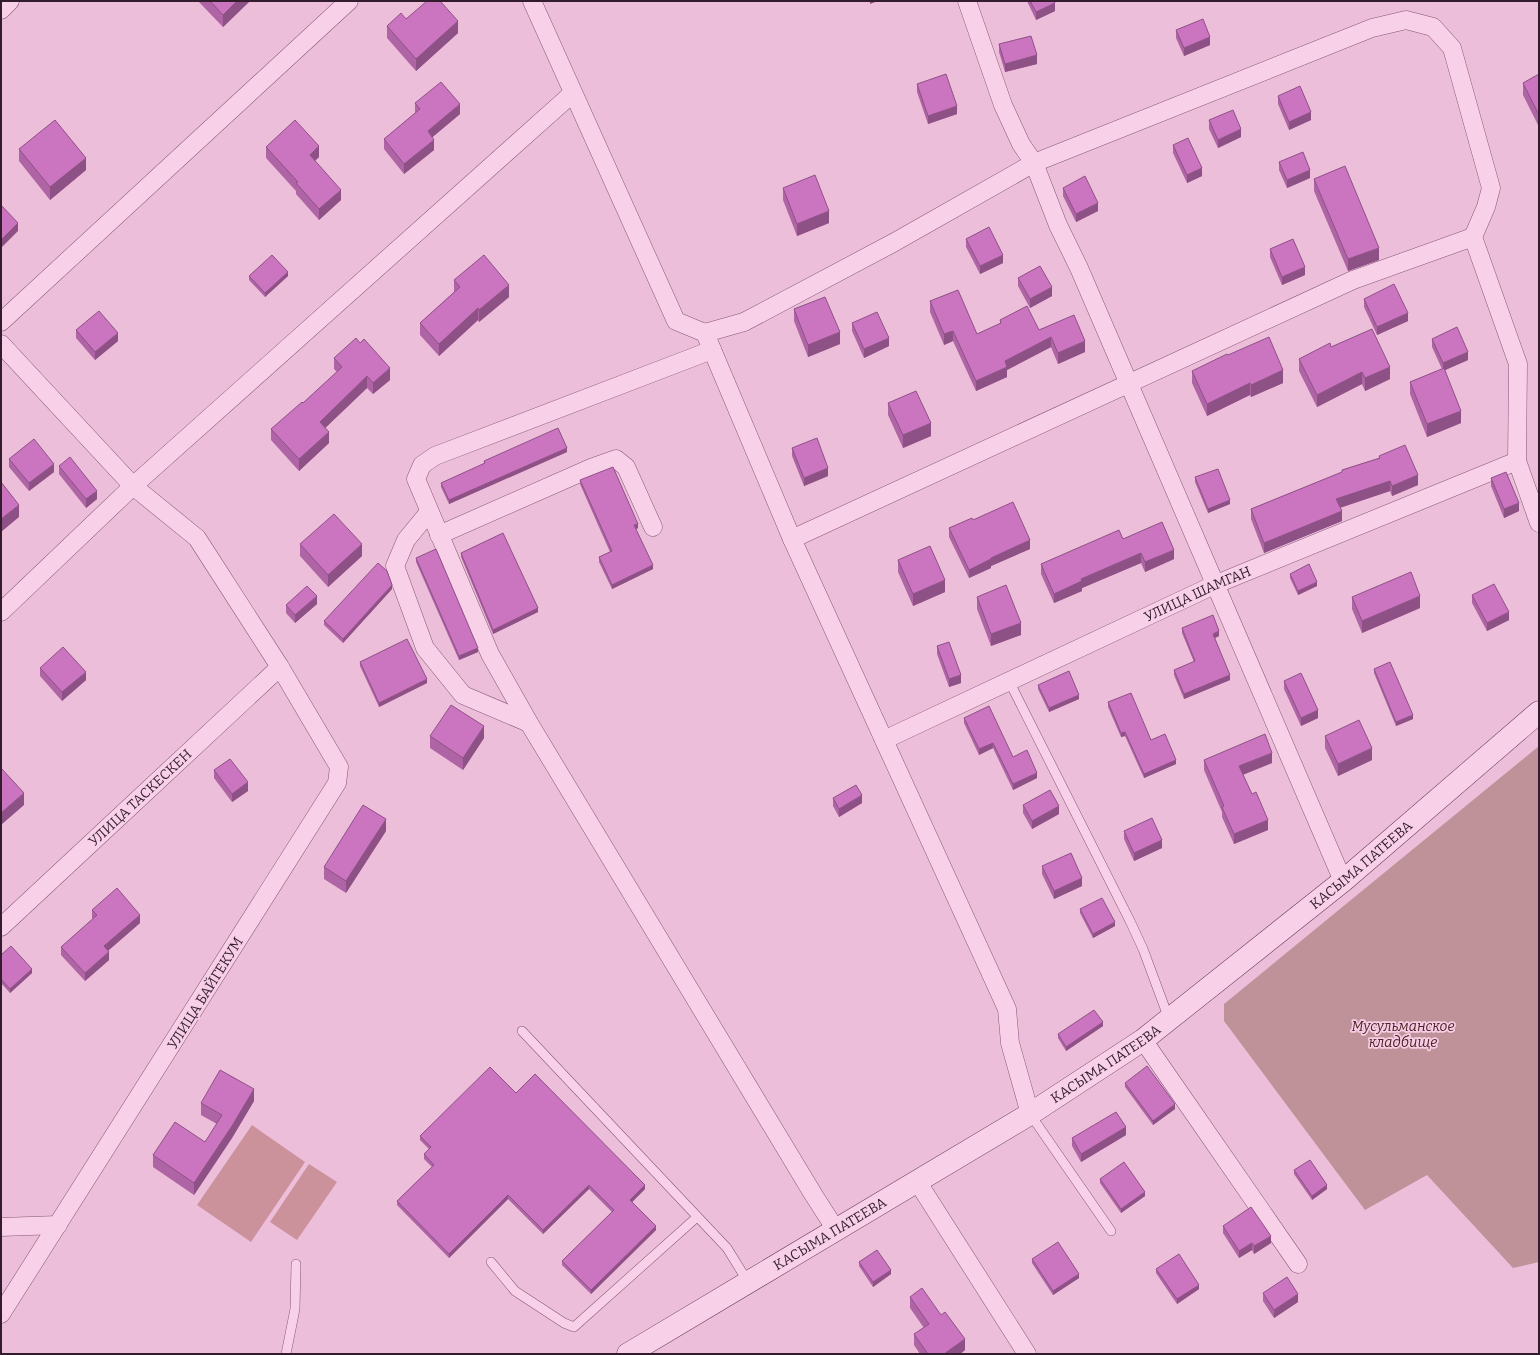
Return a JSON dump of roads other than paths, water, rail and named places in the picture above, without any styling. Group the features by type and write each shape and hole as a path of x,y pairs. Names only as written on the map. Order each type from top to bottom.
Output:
{"main road":[{"name":"КАСЫМА ПАТЕЕВА","path":"628,1354 1030,1114 1143,1040 1342,881 1539,712"}],"street":[{"path":"1,10 10,1"},
{"path":"1,322 350,1"},
{"path":"532,1 676,321 705,333 744,322 894,243 1034,163 1372,28 1406,20 1433,27 1452,48 1491,188 1486,207 1473,237 1518,364 1517,461 1539,522"},
{"path":"967,1 1003,105 1021,144 1034,163 1058,225 1342,881"},
{"path":"1,612 133,486 573,93"},
{"path":"792,539 1353,280 1473,237"},
{"path":"705,333 792,539 1007,1009 1010,1043 1030,1114"},
{"name":"УЛИЦА БАЙГЕКУМ","path":"1,344 133,486 197,538 280,667 339,767 337,783 1,1314"},
{"path":"712,350 436,456 422,465 416,479 490,654 529,723 836,1230"},
{"path":"439,535 591,468 616,459 626,467 653,527"},
{"name":"УЛИЦА ШАМГАН","path":"884,740 1214,585 1517,461"},
{"path":"429,512 406,540 395,566 425,648 463,695 529,723"},
{"name":"УЛИЦА ТАСКЕСКЕН","path":"1,927 280,667"},
{"path":"1143,1040 1298,1264"},
{"path":"917,1181 1027,1354"},
{"path":"1,1227 58,1225"}],"lane":[{"path":"1009,681 1130,921 1143,949 1169,1020"},
{"path":"522,1030 727,1248 748,1282"},
{"path":"1030,1114 1111,1231"},
{"path":"491,1262 516,1291 564,1323 574,1327 697,1217"},
{"path":"286,1354 295,1309 296,1264"}],"park label":[{"name":"Мусульманское кладбище","path":"1403,1034"}]}
